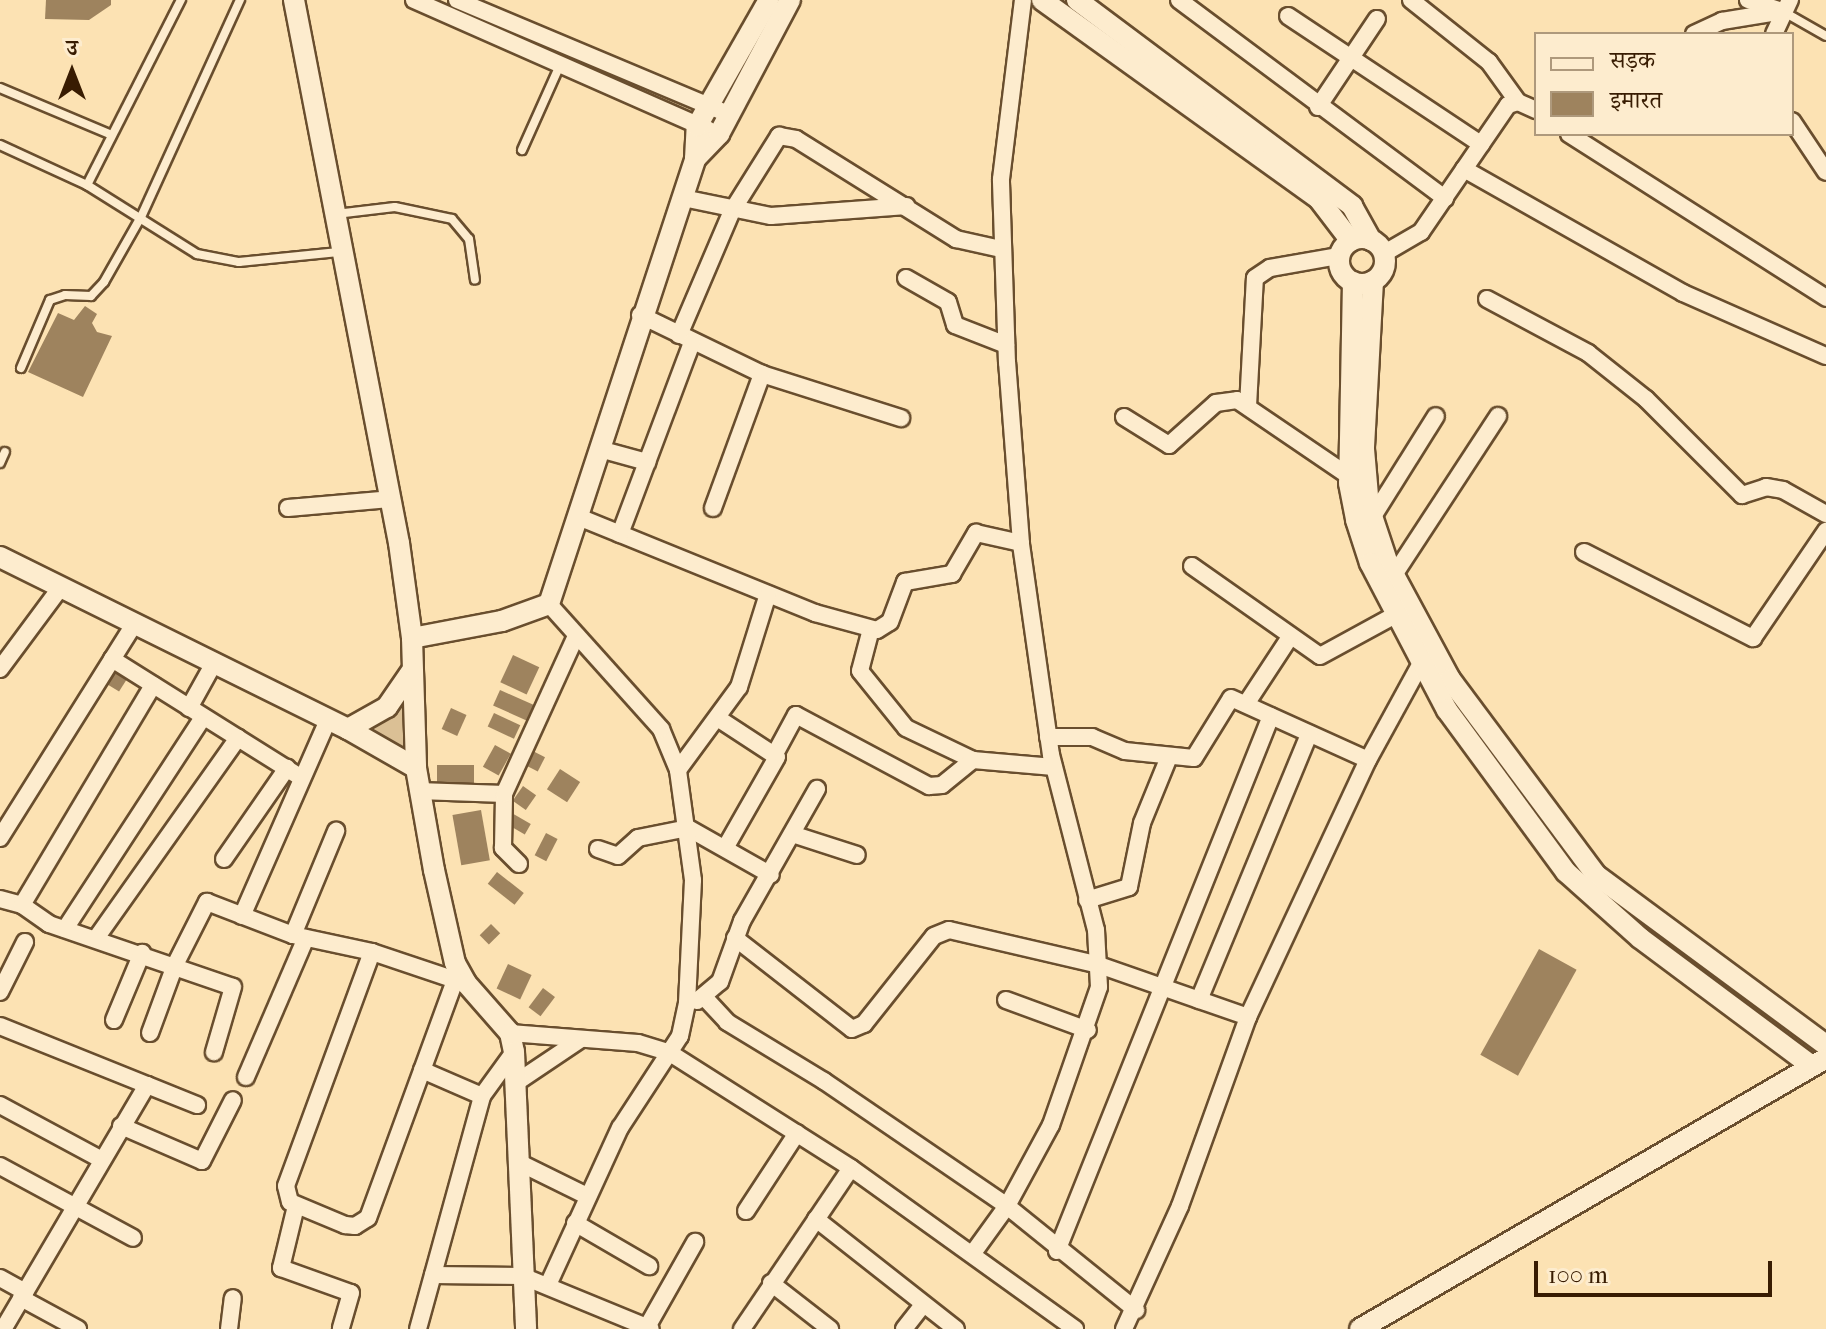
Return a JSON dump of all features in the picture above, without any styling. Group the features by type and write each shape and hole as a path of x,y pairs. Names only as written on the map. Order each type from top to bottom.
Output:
{"street":[{"path":"294,0 339,252 390,499 412,638 419,791 448,934 460,982 512,1043 517,1082 526,1329"},
{"path":"414,0 719,134"},
{"path":"457,0 731,115"},
{"path":"412,638 502,621 549,604 603,450 640,315 683,198 695,159 697,126 706,104 769,0"},
{"path":"695,159 719,134 731,115 790,0"},
{"path":"973,1253 1007,1206 1051,1125 1088,1030 1099,965 1087,900 1048,737 1021,543 1006,345 1001,179 1023,0"},
{"path":"1042,0 1064,6 1318,198 1382,272 1363,282"},
{"path":"1077,0 1352,206 1361,248"},
{"path":"1179,0 1318,107 1445,198"},
{"path":"1411,0 1489,62 1518,102 1534,109"},
{"path":"1748,0 1786,6"},
{"path":"1698,32 1722,21 1786,6"},
{"path":"1775,32 1786,6"},
{"path":"1288,16 1481,144"},
{"path":"1318,107 1354,59 1377,19"},
{"path":"1248,406 1255,278 1270,268 1421,232 1508,105 1518,102"},
{"path":"1794,124 1826,172"},
{"path":"620,534 732,211 771,141 787,136 965,243 1001,249"},
{"path":"1572,136 1826,298"},
{"path":"1464,169 1667,285 1826,356"},
{"path":"683,198 732,211 771,216 907,206"},
{"path":"1361,248 1340,269 1363,282"},
{"path":"906,278 948,302 955,325 1006,345"},
{"path":"1360,1329 1819,1062 1640,938 1577,869 1502,755 1397,614 1370,563 1349,476 1363,282"},
{"path":"1363,282 1364,449 1372,518 1426,653"},
{"path":"1487,299 1588,353 1646,399 1742,495 1766,487 1783,490 1826,514"},
{"path":"640,315 762,374 901,418"},
{"path":"713,508 762,374"},
{"path":"1124,417 1169,445 1222,400 1248,406 1349,476"},
{"path":"1372,518 1436,416"},
{"path":"1394,575 1498,416"},
{"path":"603,450 647,462"},
{"path":"288,508 390,499"},
{"path":"581,518 768,594 871,629 883,630 890,622 905,582 952,574 976,533 1021,543"},
{"path":"1584,552 1753,638 1826,531"},
{"path":"0,557 348,729 416,768"},
{"path":"1192,566 1320,656 1397,614"},
{"path":"3,660 61,587"},
{"path":"678,770 719,719 746,672 768,594"},
{"path":"548,1285 620,1128 670,1053 687,1003 693,880 678,770 661,729 549,604"},
{"path":"0,838 134,624"},
{"path":"871,629 859,666 892,714 920,739 973,760 1054,767"},
{"path":"519,864 503,848 504,794 576,636"},
{"path":"1246,704 1290,637"},
{"path":"1124,1329 1136,1310 1248,1017 1368,760 1426,653"},
{"path":"112,659 302,778"},
{"path":"65,929 196,713 214,663"},
{"path":"348,729 387,707 412,668"},
{"path":"22,905 153,685"},
{"path":"1048,737 1092,737 1125,751 1197,757 1226,700 1246,704 1368,760"},
{"path":"725,848 765,784 776,752 796,715 929,786 942,785 973,760"},
{"path":"1057,1251 1160,987 1271,716"},
{"path":"719,719 776,752"},
{"path":"242,916 328,720"},
{"path":"1199,1000 1309,734"},
{"path":"97,937 238,738"},
{"path":"1087,900 1129,887 1142,823 1169,757"},
{"path":"224,859 287,768"},
{"path":"687,1003 705,998 720,982 735,938 817,789"},
{"path":"419,791 504,794"},
{"path":"598,849 618,856 638,838 688,828 771,875"},
{"path":"246,1077 336,831"},
{"path":"792,834 857,855"},
{"path":"1577,869 1826,1044"},
{"path":"0,899 22,905 40,920 97,937 233,987 214,1052"},
{"path":"150,1033 175,965 207,902 300,936 372,952 460,982"},
{"path":"735,938 852,1029 864,1024 942,930 1099,965 1248,1017"},
{"path":"0,992 25,942"},
{"path":"372,952 286,1186 286,1196 296,1206 345,1225 355,1226 368,1218 422,1070 460,982"},
{"path":"114,1020 142,953"},
{"path":"705,998 727,1022 824,1081 1007,1206 1057,1251 1136,1310"},
{"path":"1006,1000 1088,1030"},
{"path":"0,1026 197,1105"},
{"path":"512,1043 582,1038 638,1043 670,1053 851,1168 1075,1329"},
{"path":"517,1082 582,1038"},
{"path":"418,1329 482,1096 512,1043"},
{"path":"422,1070 482,1096"},
{"path":"3,1329 147,1085"},
{"path":"121,1126 194,1162 202,1161 233,1100"},
{"path":"0,1105 102,1160"},
{"path":"746,1211 797,1133"},
{"path":"518,1162 587,1196"},
{"path":"0,1166 133,1238"},
{"path":"742,1329 851,1168"},
{"path":"296,1206 281,1268 351,1293 341,1329"},
{"path":"816,1219 956,1329"},
{"path":"575,1223 649,1266"},
{"path":"433,1275 522,1276 649,1328 695,1242"},
{"path":"0,1278 78,1329"},
{"path":"771,1283 830,1329"},
{"path":"229,1329 233,1298"},
{"path":"907,1328 923,1305"}],"lane":[{"path":"87,185 181,0"},
{"path":"21,368 50,300 65,295 91,296 99,291 141,217 240,0"},
{"path":"1786,6 1826,36"},
{"path":"522,150 560,65"},
{"path":"0,88 112,135"},
{"path":"0,145 87,185 141,217 165,236 213,259 239,262 339,252"},
{"path":"332,215 395,207 452,219 469,239 475,280"},
{"path":"0,463 5,452"}],"shaded area":[{"path":"406,688 416,763 356,729"}],"building":[{"path":"46,0 111,0 111,5 89,20 45,19"},
{"path":"85,306 97,314 92,323 97,332 112,336 83,397 28,372 58,313 74,320"},
{"path":"513,655 539,667 527,694 500,682"},
{"path":"118,665 131,673 119,692 106,684"},
{"path":"500,690 536,706 529,721 493,706"},
{"path":"451,708 467,715 457,736 442,729"},
{"path":"494,713 520,725 514,739 488,727"},
{"path":"495,745 511,754 499,776 483,767"},
{"path":"529,749 545,757 538,771 522,763"},
{"path":"437,765 474,765 474,788 437,788"},
{"path":"560,769 580,782 567,802 547,789"},
{"path":"523,786 536,795 526,810 513,801"},
{"path":"481,810 490,860 461,865 452,815"},
{"path":"510,812 531,824 525,834 504,822"},
{"path":"546,833 558,839 546,861 535,855"},
{"path":"497,872 524,893 515,905 488,884"},
{"path":"491,924 500,933 489,945 480,935"},
{"path":"1539,949 1577,970 1518,1076 1480,1055"},
{"path":"508,964 532,975 520,999 497,988"},
{"path":"543,988 555,997 541,1016 529,1007"}]}
